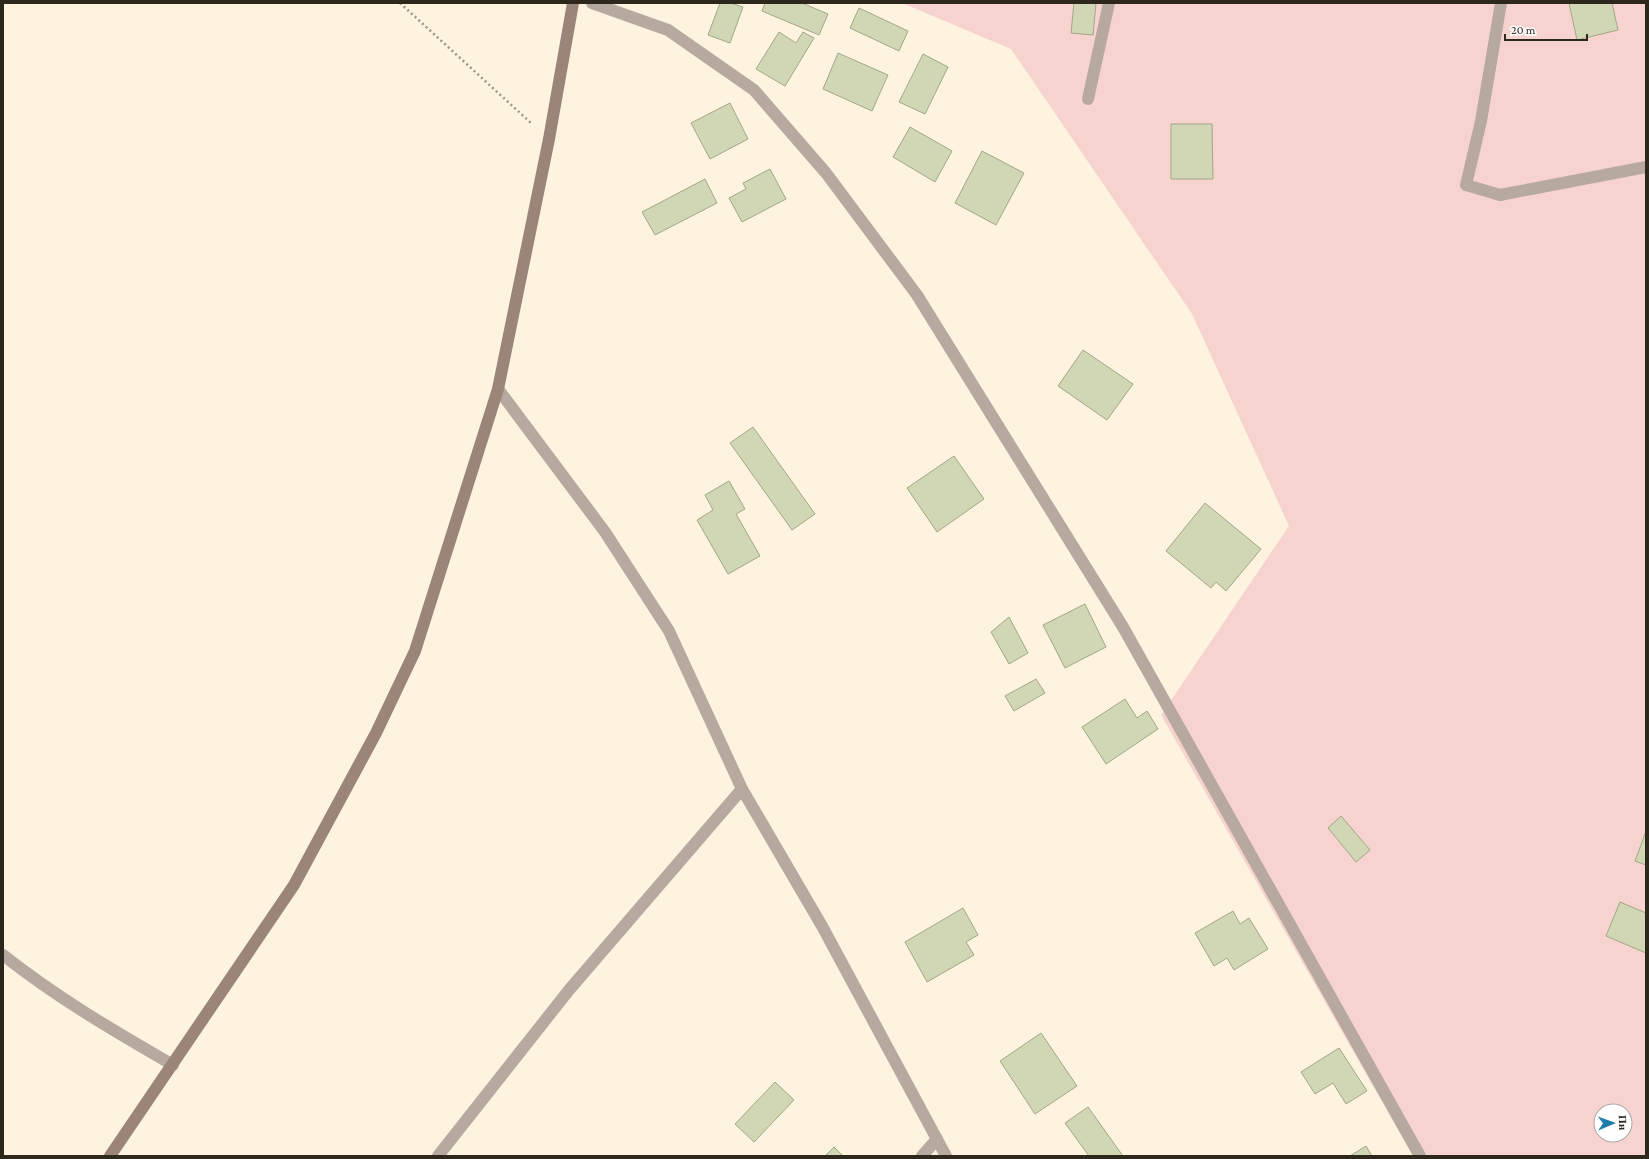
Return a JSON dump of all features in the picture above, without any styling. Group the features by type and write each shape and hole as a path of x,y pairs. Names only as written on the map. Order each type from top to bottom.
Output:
{"main road":[{"path":"110,1156 294,885 376,733 415,651 498,389 549,139 573,3"}],"street":[{"path":"592,3 668,30 754,90 826,173 917,295 1123,627 1420,1156"},
{"path":"1088,99 1109,3"},
{"path":"1501,3 1481,121 1466,185 1500,195 1646,167"},
{"path":"498,389 605,532 669,632 742,789 822,926 946,1156"},
{"path":"438,1156 568,990 742,789"},
{"path":"3,955 31,977 88,1016 173,1065"},
{"path":"922,1156 937,1139"}],"path":[{"path":"400,3 549,139"}],"shaded area":[{"path":"902,3 1646,3 1646,1156 1413,1156 1161,715 1289,526 1192,314 1011,49"}],"building":[{"path":"720,3 731,3 743,7 730,43 708,35"},
{"path":"765,3 802,3 828,14 819,35 762,11"},
{"path":"1074,3 1096,3 1093,35 1071,33"},
{"path":"1569,3 1612,3 1618,30 1577,40"},
{"path":"859,8 908,31 899,51 850,28"},
{"path":"779,32 796,43 803,32 814,38 785,86 756,69"},
{"path":"838,53 888,75 872,111 823,89"},
{"path":"923,54 948,67 925,114 899,102"},
{"path":"730,103 748,139 710,159 691,123"},
{"path":"1171,124 1212,124 1213,179 1171,179"},
{"path":"910,127 952,151 935,182 893,157"},
{"path":"982,151 1024,173 996,225 955,203"},
{"path":"770,169 786,199 742,222 729,198 746,189 743,183"},
{"path":"705,179 717,203 655,235 642,212"},
{"path":"1083,350 1133,384 1107,420 1058,386"},
{"path":"753,427 815,514 792,530 730,443"},
{"path":"954,456 984,499 937,532 907,488"},
{"path":"729,481 745,509 736,514 760,556 728,574 697,520 713,510 705,495"},
{"path":"1205,503 1261,549 1226,591 1216,582 1211,588 1166,551"},
{"path":"1085,604 1106,647 1065,668 1043,625"},
{"path":"1009,617 1028,653 1009,664 991,632"},
{"path":"1036,679 1045,693 1014,711 1005,696"},
{"path":"1125,699 1137,718 1147,711 1158,729 1106,764 1082,727"},
{"path":"1341,816 1370,850 1356,862 1328,828"},
{"path":"1646,831 1646,865 1635,861"},
{"path":"1620,902 1646,913 1646,953 1606,936"},
{"path":"963,908 978,935 966,942 974,955 927,982 905,942"},
{"path":"1233,911 1240,924 1249,918 1268,949 1234,970 1227,958 1214,966 1195,933"},
{"path":"1041,1033 1077,1086 1035,1114 1000,1061"},
{"path":"1339,1048 1367,1091 1346,1104 1333,1083 1315,1094 1301,1072"},
{"path":"775,1082 794,1100 754,1142 735,1124"},
{"path":"1088,1107 1123,1156 1089,1156 1065,1123"},
{"path":"1366,1146 1372,1156 1350,1156"},
{"path":"834,1147 843,1156 825,1156"}]}
